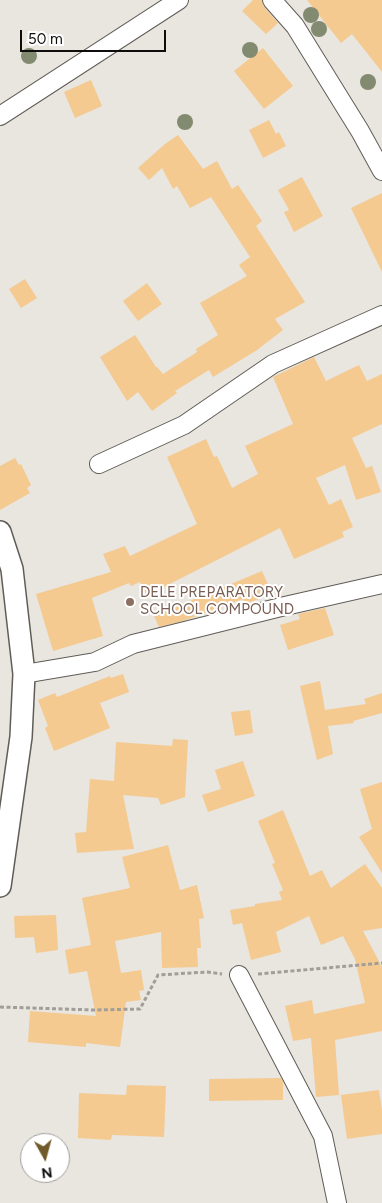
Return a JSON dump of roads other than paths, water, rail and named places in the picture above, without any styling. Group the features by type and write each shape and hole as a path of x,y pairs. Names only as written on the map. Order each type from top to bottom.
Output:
{"street":[{"path":"0,116 179,0"},
{"path":"272,0 294,26 382,171"},
{"path":"99,464 184,425 273,364 382,315"},
{"path":"0,532 24,674 21,737 0,886"},
{"path":"24,674 95,662 132,644 382,584"},
{"path":"239,975 323,1136 337,1203"}],"place":[{"name":"DELE PREPARATORY SCHOOL COMPOUND","path":"130,602"}]}
